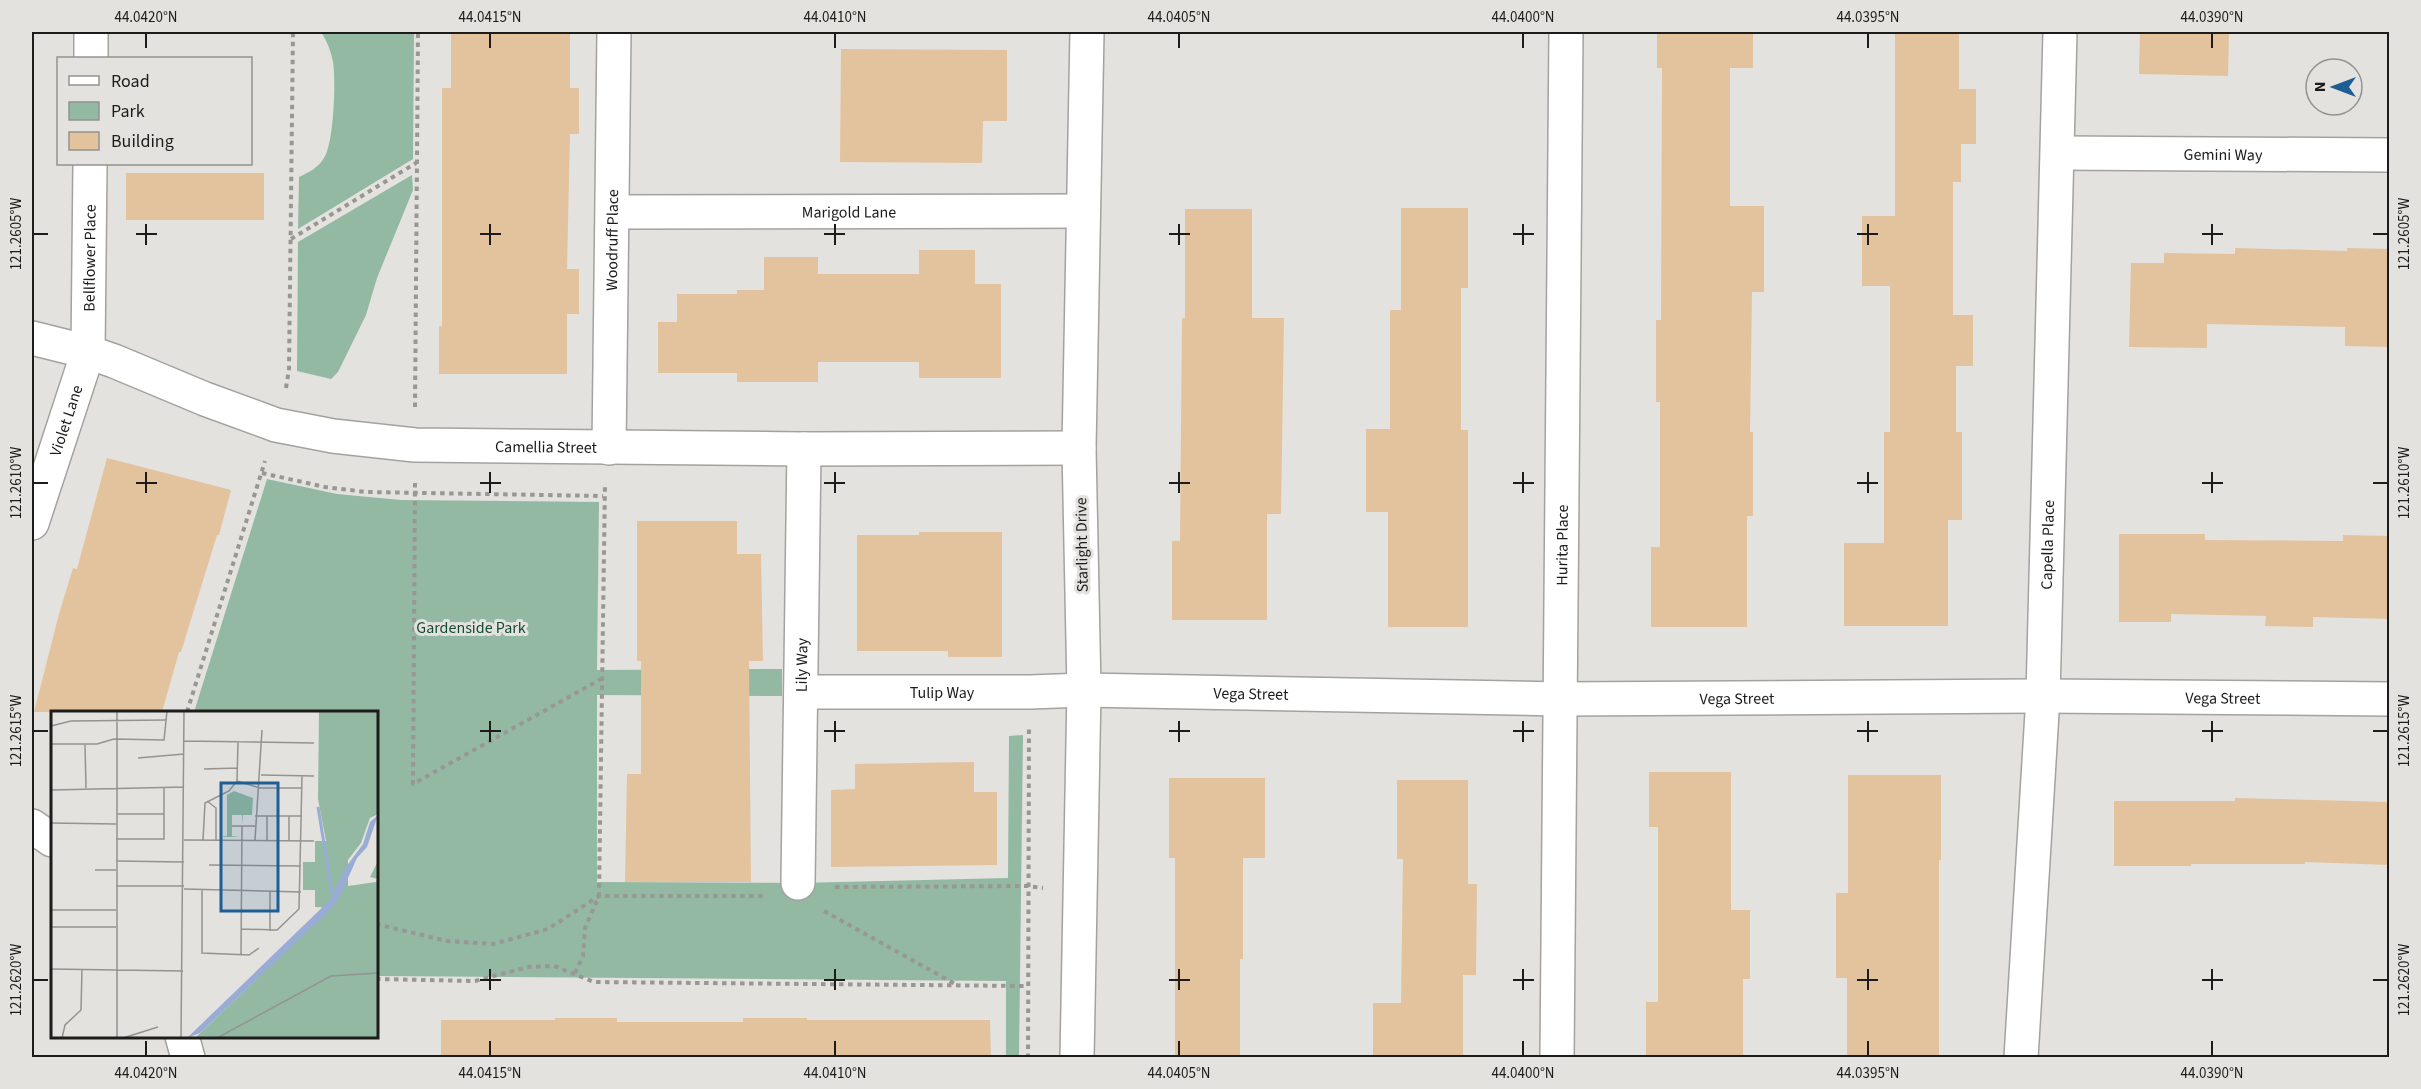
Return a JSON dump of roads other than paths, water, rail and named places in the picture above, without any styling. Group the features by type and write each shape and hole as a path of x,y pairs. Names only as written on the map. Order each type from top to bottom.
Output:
{"street":[{"path":"91,32 91,57"},
{"name":"Woodruff Place","path":"609,448 614,32"},
{"name":"Starlight Drive","path":"1077,1058 1084,690 1078,448 1087,32"},
{"name":"Hurita Place","path":"1557,1058 1566,32"},
{"name":"Capella Place","path":"2021,1058 2043,696 2060,32"},
{"name":"Gemini Way","path":"2058,153 2390,155"},
{"name":"Bellflower Place","path":"88,352 90,165"},
{"name":"Marigold Lane","path":"613,212 1083,211"},
{"name":"Camellia Street","path":"32,338 88,352 276,425 333,436 415,445 804,449 1078,448"},
{"name":"Violet Lane","path":"32,523 88,352"},
{"name":"Lily Way","path":"797,895 804,449"},
{"name":"Vega Street","path":"1084,690 1561,699 2043,696 2390,699"},
{"name":"Tulip Way","path":"801,692 1084,690"},
{"path":"32,826 51,839"},
{"path":"183,1038 188,1058"}],"park label":[{"name":"Gardenside Park","path":"471,627"}]}
